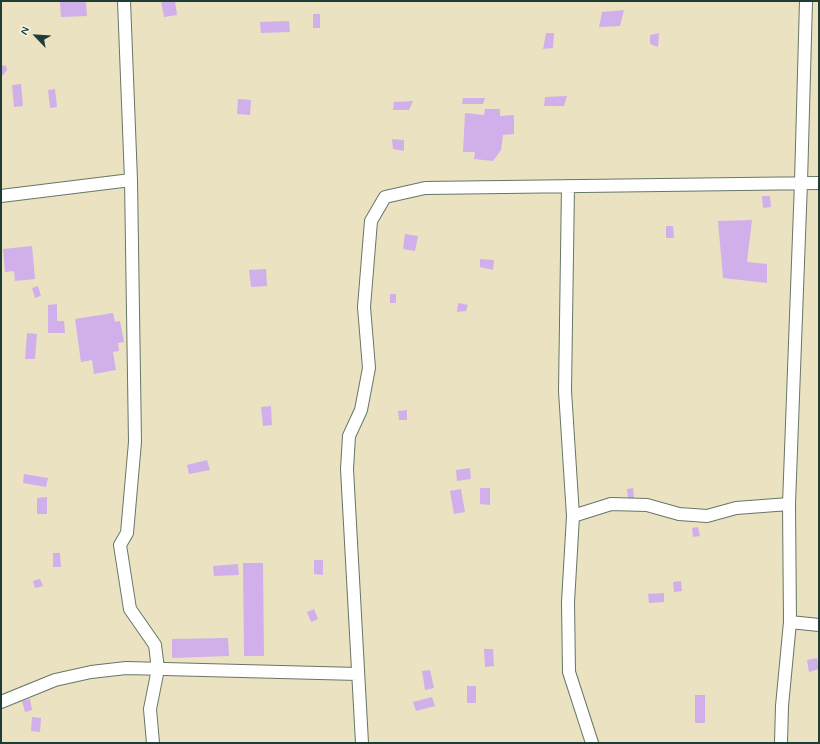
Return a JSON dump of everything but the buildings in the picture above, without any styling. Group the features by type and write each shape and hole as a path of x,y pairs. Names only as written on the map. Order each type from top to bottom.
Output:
{"street":[{"path":"124,1 131,180 135,442 127,533 120,545 130,608 155,645 158,669 150,709 153,743"},
{"path":"781,743 782,706 790,622 789,504 806,1"},
{"path":"1,196 131,180"},
{"path":"362,743 347,469 349,436 361,410 368,368 364,307 370,221 385,197 425,188 801,182 819,183"},
{"path":"568,186 565,391 573,516 568,602 569,672 592,743"},
{"path":"573,516 611,504 647,505 679,514 707,516 736,508 789,504"},
{"path":"790,622 819,624"},
{"path":"1,702 55,680 91,672 126,668 358,674"}]}
